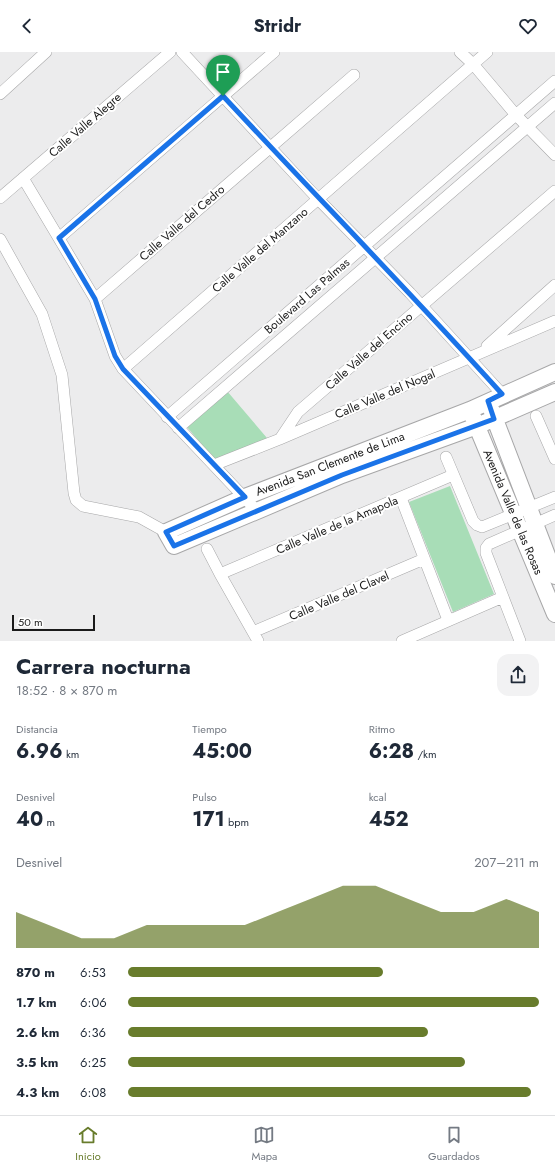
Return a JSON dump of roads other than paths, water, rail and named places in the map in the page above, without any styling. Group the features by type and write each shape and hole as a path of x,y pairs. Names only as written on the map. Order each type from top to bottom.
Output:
{"street":[{"path":"0,94 46,52"},
{"name":"Calle Valle Alegre","path":"0,198 170,52"},
{"path":"182,52 318,199 422,306 469,358 495,398"},
{"path":"59,238 274,52"},
{"path":"460,52 473,64 516,114 555,155"},
{"name":"Calle Valle del Manzano","path":"123,369 487,52"},
{"name":"Calle Valle del Cedro","path":"95,299 354,75"},
{"name":"Boulevard Las Palmas","path":"167,417 555,81"},
{"name":"Boulevard Las Palmas","path":"178,428 555,103"},
{"path":"23,178 95,299 115,356 123,369 257,511"},
{"name":"Calle Valle del Encino","path":"280,439 298,412 555,191"},
{"path":"0,239 42,314 62,375 74,493 76,500 83,506 139,516 166,532"},
{"path":"481,352 555,285"},
{"name":"Calle Valle del Nogal","path":"214,465 280,439 555,321"},
{"name":"Avenida San Clemente de Lima","path":"555,372 470,410 245,497 166,532 174,546 342,475 494,419 555,392"},
{"name":"Avenida Valle de las Rosas","path":"495,398 494,419 524,519 555,614"},
{"name":"Avenida Valle de las Rosas","path":"470,410 476,426 555,576"},
{"path":"536,416 551,436 555,459"},
{"path":"446,457 473,521 477,525 482,527 555,515"},
{"name":"Calle Valle de la Amapola","path":"220,574 453,475"},
{"path":"520,641 486,553 486,548 489,544 555,497"},
{"path":"401,498 448,620"},
{"path":"207,549 256,637"},
{"name":"Calle Valle del Clavel","path":"256,637 424,559"},
{"path":"402,641 448,620 503,598"}]}
